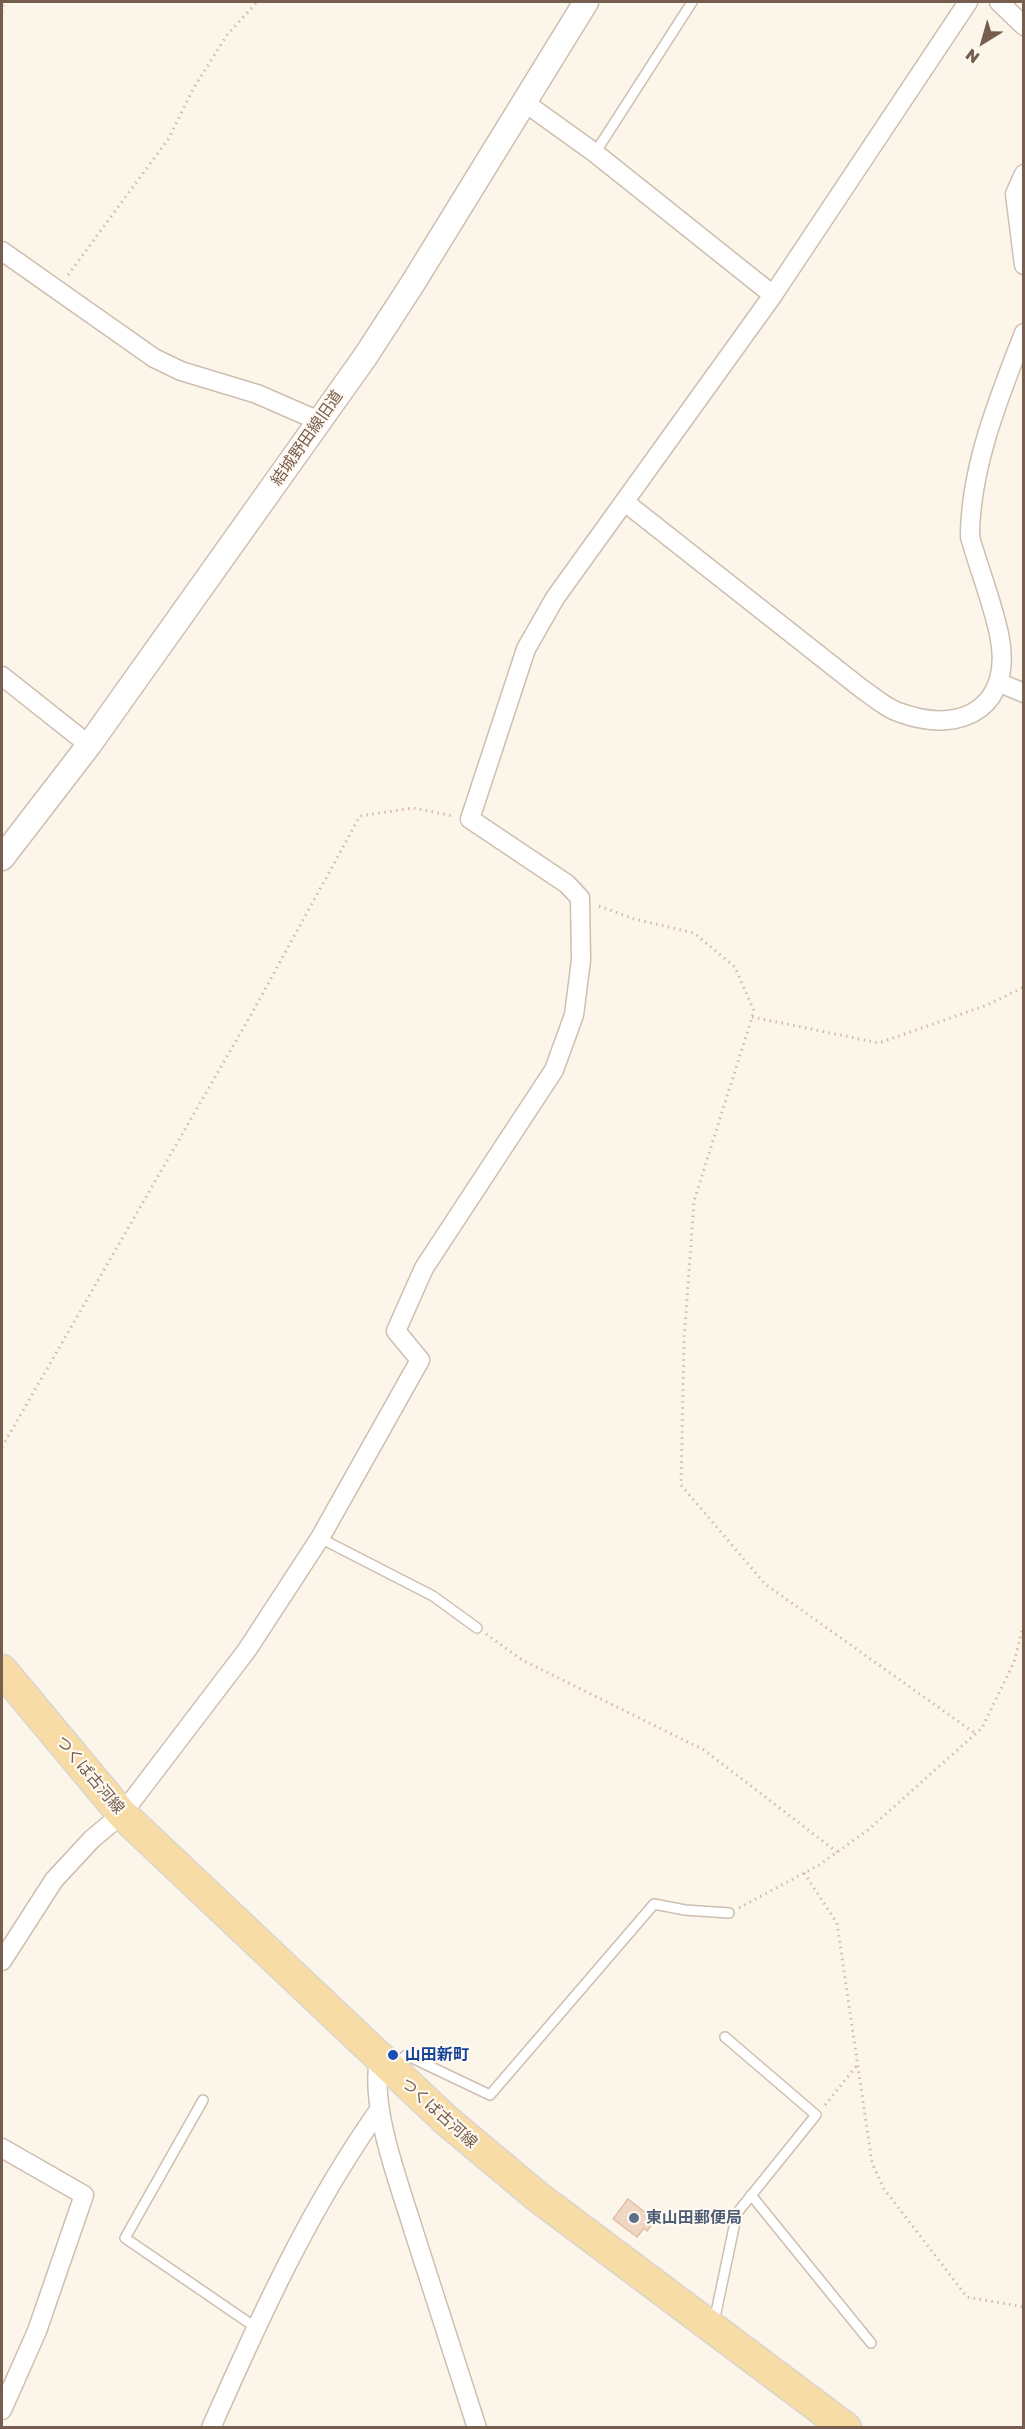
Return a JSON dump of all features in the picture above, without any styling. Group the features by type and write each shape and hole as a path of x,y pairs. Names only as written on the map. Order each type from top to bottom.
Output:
{"main road":[{"name":"つくば古河線","path":"2,1670 122,1814 385,2065 502,2168 846,2427"}],"street":[{"name":"結城野田線旧道","path":"2,858 89,745 320,421 413,283 586,2"},
{"path":"2,1961 54,1880 92,1839 122,1814 247,1650 320,1538 420,1360 396,1331 424,1268 554,1070 574,1015 581,960 580,898 567,884 470,819 526,650 555,598 626,503 773,296 968,2"},
{"path":"999,2 1023,26"},
{"path":"524,102 595,153 773,296"},
{"path":"1023,174 1015,194 1023,265"},
{"path":"2,251 154,358 181,371 257,394 320,421"},
{"path":"626,503 815,654 899,713 933,722 960,718 982,708 1000,683 999,635 970,537 970,520 979,470 1005,382 1023,333"},
{"path":"2,676 89,745"},
{"path":"1000,683 1023,693"},
{"path":"385,2065 376,2087 379,2110 404,2200 477,2427"},
{"path":"211,2427 255,2327 320,2200 379,2110"},
{"path":"2,2148 84,2195 37,2331 2,2410"}],"lane":[{"path":"595,153 692,2"},
{"path":"320,1538 433,1596 477,1628"},
{"path":"385,2065 406,2055 490,2095 654,1904 685,1910 729,1913"},
{"path":"713,2328 737,2213 816,2115 725,2037"},
{"path":"203,2100 125,2238 255,2327"},
{"path":"752,2195 870,2343"}],"path":[{"path":"2,12 3,2"},
{"path":"56,291 169,138 193,89 227,35 258,2"},
{"path":"2,1447 246,1023 360,816 413,808 470,819"},
{"path":"580,898 634,919 694,933 735,968 754,1011 694,1201 684,1341 681,1485 765,1584 976,1734"},
{"path":"752,1017 879,1043 987,1005 1023,987"},
{"path":"729,1913 804,1873 868,1830 932,1776 976,1734 982,1728 1014,1662 1023,1623"},
{"path":"477,1628 522,1660 704,1749 837,1852"},
{"path":"1020,1638 1023,1642"},
{"path":"804,1873 837,1923 872,2163 884,2189 967,2297 1023,2307"},
{"path":"816,2115 858,2064"}],"building":[{"path":"628,2199 655,2220 647,2231 644,2228 637,2237 613,2219"}],"place":[{"name":"山田新町","path":"393,2055"},
{"name":"東山田郵便局","path":"634,2218"}]}
